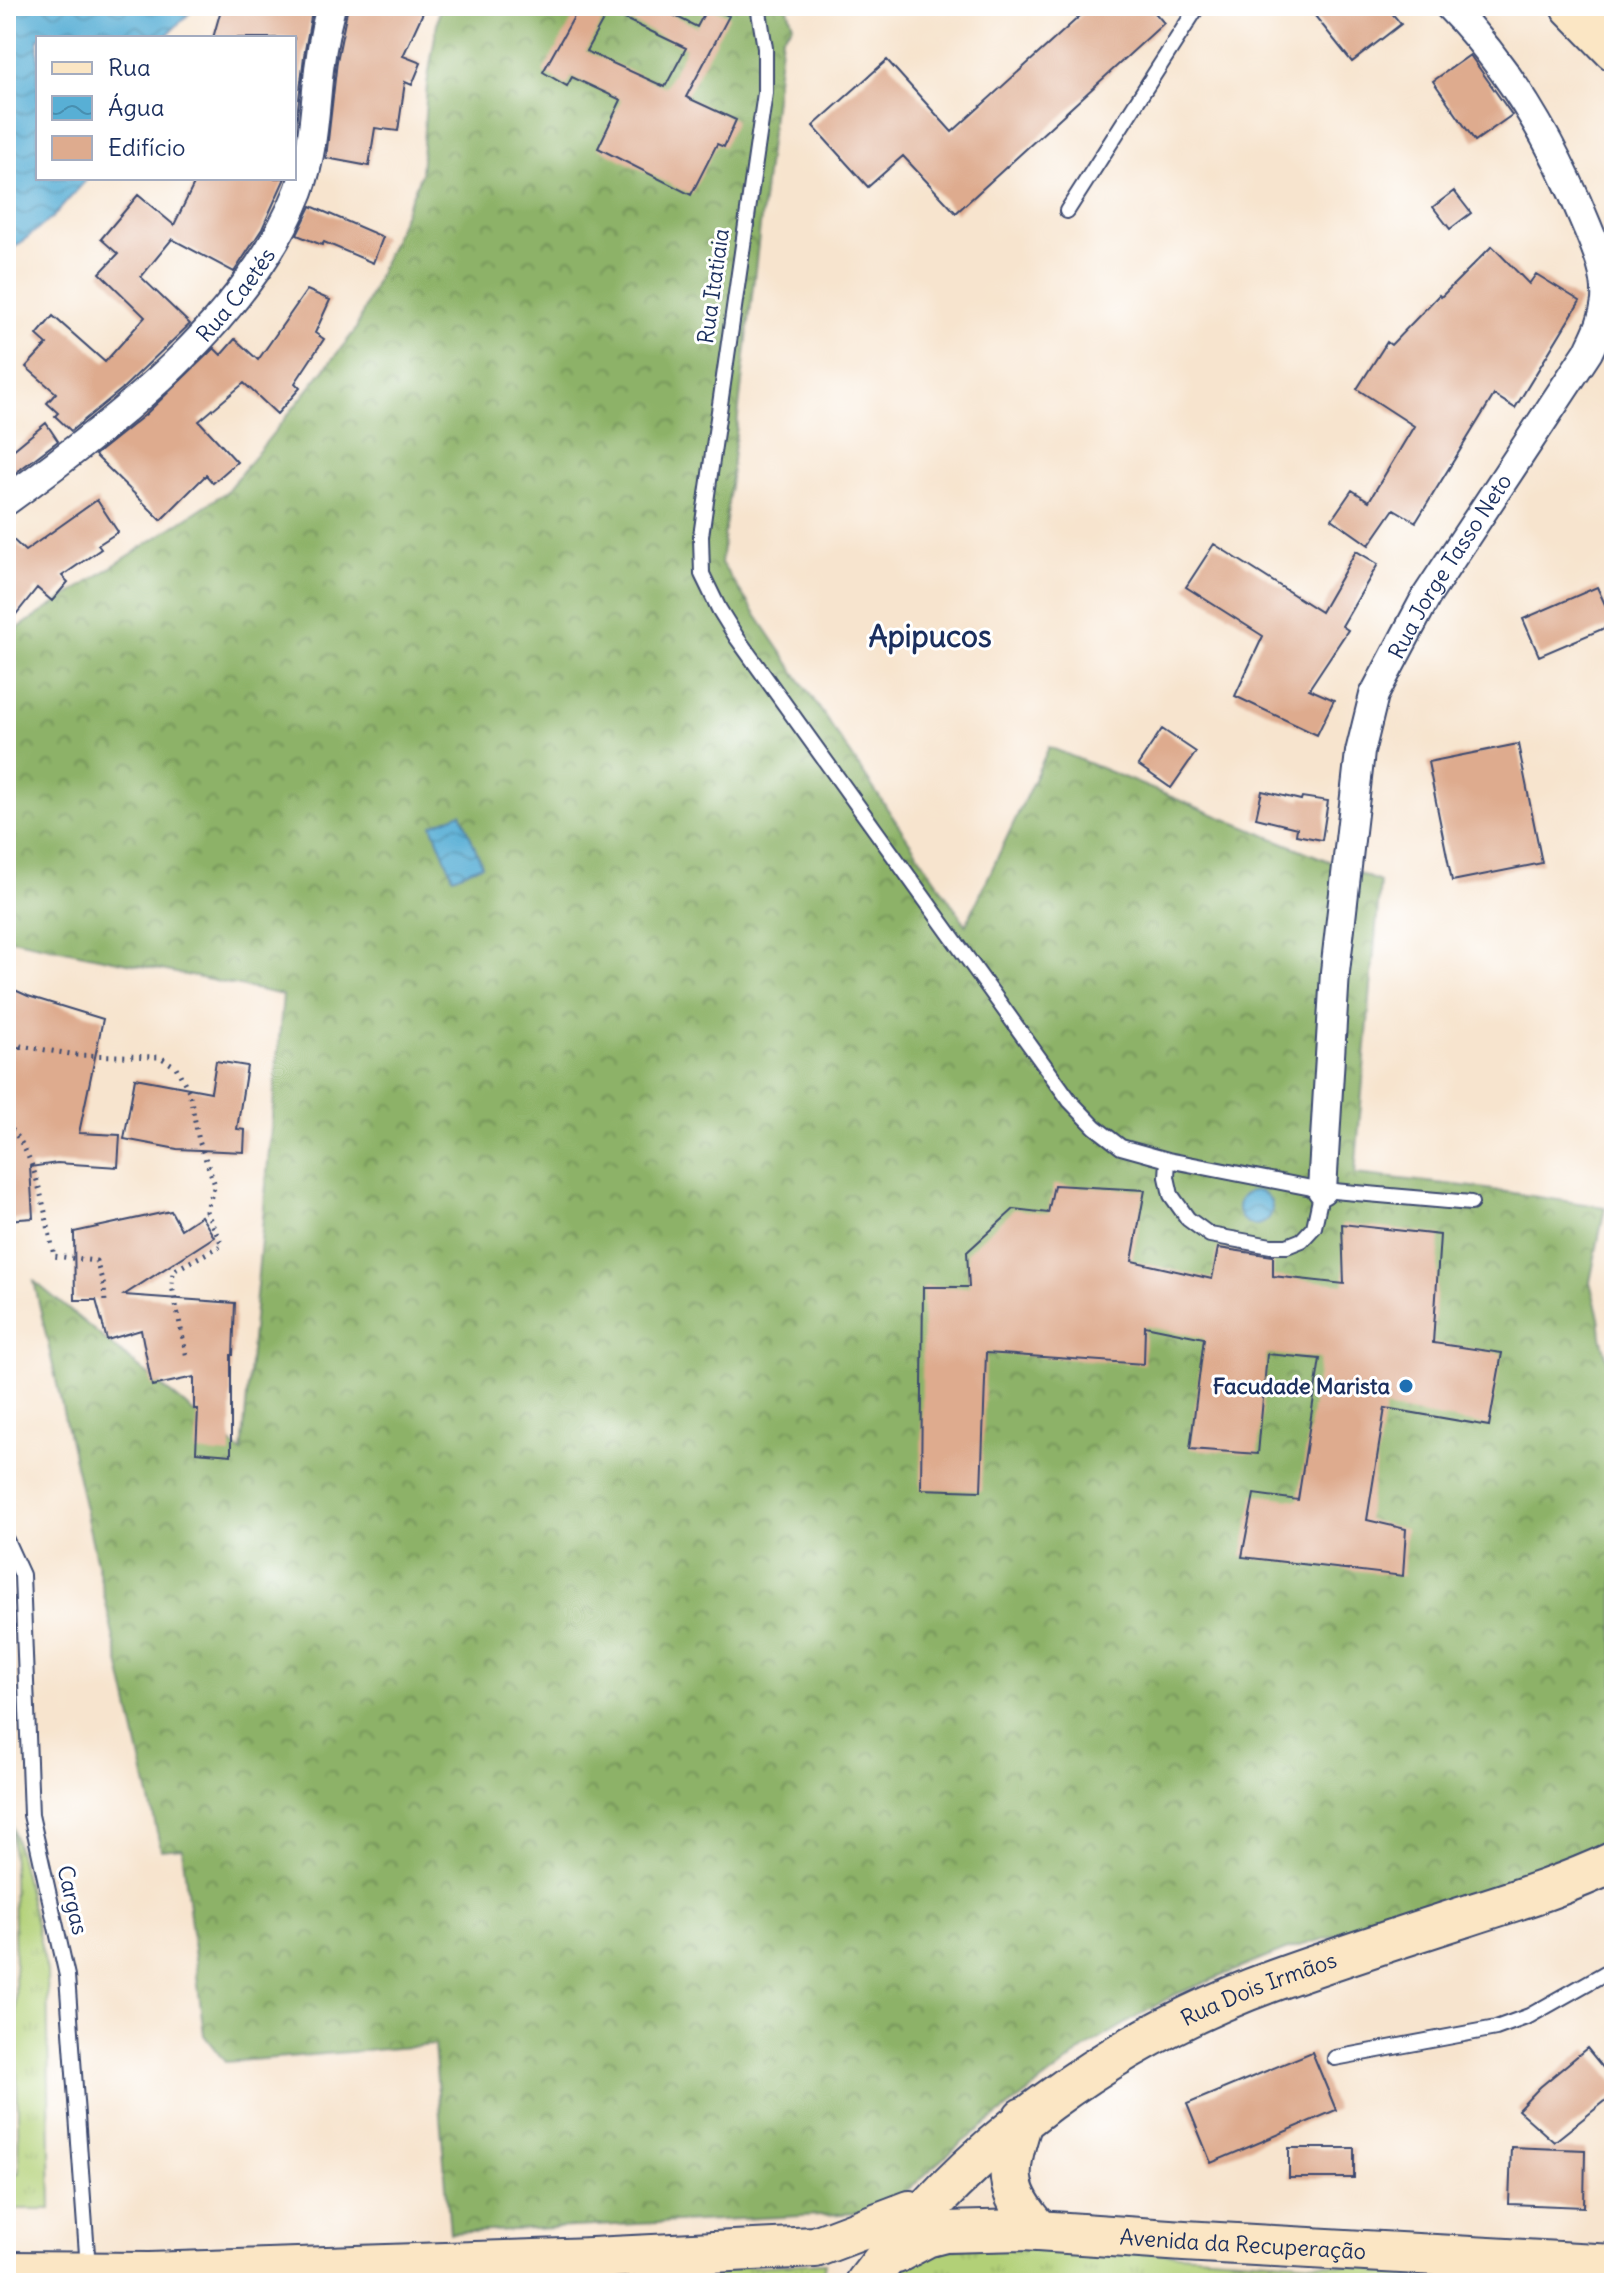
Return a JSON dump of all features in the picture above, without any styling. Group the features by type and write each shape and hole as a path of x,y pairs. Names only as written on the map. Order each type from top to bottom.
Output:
{"main road":[{"path":"1571,6 1614,50"},
{"name":"Rua Dois Irmãos","path":"873,2273 944,2190 1023,2118 1136,2043 1198,2012 1273,1981 1567,1884 1614,1862"},
{"path":"1023,2118 1011,2157 1013,2195 1023,2213 1040,2231"},
{"name":"Rua Dois Irmãos","path":"815,2247 910,2211 944,2190"},
{"name":"Rua Dois Irmãos","path":"844,2283 865,2256 910,2211"},
{"name":"Avenida da Recuperação","path":"873,2273 903,2248 945,2232 1040,2231 1614,2265"},
{"path":"6,2272 149,2273 815,2247"},
{"name":"Rua Dois Irmãos","path":"815,2247 841,2257 847,2271 844,2283"}],"street":[{"name":"Rua Caetés","path":"6,501 122,410 188,352 240,294 274,242 299,190 314,132 317,87 331,6"},
{"name":"Rua Jorge Tasso Neto","path":"1322,1190 1335,972 1360,752 1374,695 1426,597 1588,352 1602,323 1606,298 1599,256 1572,188 1543,134 1511,83 1449,6"}],"lane":[{"name":"Rua Itatiaia","path":"758,6 765,48 765,93 709,471 701,536 702,574 737,638 1070,1101 1095,1127 1121,1147 1168,1160"},
{"path":"1067,211 1198,6"},
{"path":"1322,1190 1314,1227 1302,1240 1287,1246 1271,1246 1210,1235 1188,1219 1171,1195 1167,1177 1168,1160 1322,1190 1471,1203"},
{"name":"Cargas","path":"6,1540 22,1575 31,1815 67,1976 89,2273"},
{"path":"1335,2058 1496,2028 1529,2016 1614,1968"}],"path":[{"path":"6,1038 21,1046 77,1055 160,1057 176,1067 189,1091 199,1141 215,1185 206,1211 222,1245 173,1271 172,1286 187,1358"},
{"path":"6,1069 21,1046"},
{"path":"6,1124 25,1146 41,1197 54,1256 96,1261 104,1286 105,1303"}],"green space":[{"path":"440,6 787,6 793,25 782,37 721,563 966,925 1049,747 1380,882 1355,1174 1473,1187 1605,1207 1590,1282 1614,1387 1614,1835 1572,1857 1459,1901 1285,1950 1172,1996 1092,2044 964,2141 882,2212 450,2233 434,2045 225,2062 204,2035 182,1848 161,1850 34,1281 242,1452 283,995 6,938 6,636 226,492 355,331 421,174 427,84"},
{"path":"12,1825 47,1971 51,2209 6,2209 6,2174 19,2173"},
{"path":"1000,2242 1614,2283 876,2283 892,2257"},
{"path":"825,2263 821,2283 419,2283"}],"water":[{"path":"6,6 197,6 166,36 36,36 36,180 86,180 52,218 10,251 6,260"},
{"path":"461,813 482,865 453,877 432,825"},
{"path":"1255,1191 1267,1196 1272,1208 1267,1220 1255,1225 1243,1220 1238,1208 1243,1196"}],"building":[{"path":"222,6 313,6 296,125 296,36 214,36"},
{"path":"348,6 426,6 403,56 421,63 412,85 405,82 398,131 375,128 369,166 326,158 337,61"},
{"path":"580,6 655,6 697,27 708,6 729,16 686,97 736,120 724,147 717,144 691,195 598,148 621,100 572,77 567,86 543,72","holes":["608,11 686,48 665,87 586,51"]},
{"path":"1091,6 1149,6 1164,23 956,213 903,156 868,187 813,126 887,60 952,132"},
{"path":"1307,6 1386,6 1401,24 1352,62"},
{"path":"1470,55 1512,115 1475,141 1433,81"},
{"path":"196,180 284,180 262,229 234,272 172,239 141,277 190,324 122,389 71,431 47,403 56,393 26,367 47,344 37,335 53,316 105,362 145,317 100,273 118,254 101,239 138,195 174,225"},
{"path":"1454,191 1471,213 1450,229 1433,207"},
{"path":"311,206 383,237 373,263 324,242 322,245 297,235"},
{"path":"1492,246 1529,284 1536,274 1580,301 1515,408 1494,395 1416,522 1394,509 1369,545 1332,519 1352,490 1369,501 1414,426 1357,389 1387,342 1391,345"},
{"path":"307,290 330,300 315,333 324,339 295,383 300,388 277,414 244,383 199,421 237,462 213,483 206,475 161,520 95,455 145,415 214,348 221,355 235,339 258,360"},
{"path":"46,423 58,441 6,480 6,456"},
{"path":"97,500 118,532 98,545 101,549 62,576 68,582 52,601 37,588 6,627 6,533 25,551"},
{"path":"1214,544 1321,612 1356,551 1378,564 1342,626 1348,630 1309,689 1334,700 1317,735 1235,696 1263,636 1186,587"},
{"path":"1597,587 1614,624 1539,656 1523,619"},
{"path":"1162,729 1196,752 1171,788 1138,765"},
{"path":"1518,744 1542,863 1452,881 1428,762"},
{"path":"1262,791 1301,800 1302,797 1328,801 1322,840 1296,835 1297,828 1256,818"},
{"path":"6,986 103,1019 79,1133 120,1135 118,1167 57,1163 30,1167 33,1218 6,1220"},
{"path":"216,1061 247,1066 237,1129 245,1130 244,1152 177,1149 124,1139 135,1078 211,1092"},
{"name":"Facudade Marista","path":"1054,1185 1145,1190 1132,1261 1212,1279 1218,1248 1273,1256 1273,1276 1344,1284 1342,1224 1440,1235 1433,1343 1502,1353 1489,1426 1385,1408 1367,1520 1406,1529 1403,1576 1242,1557 1254,1494 1298,1500 1320,1359 1267,1354 1258,1454 1190,1449 1204,1338 1145,1326 1144,1364 986,1353 981,1491 921,1489 923,1287 969,1287 967,1252 1014,1209 1048,1213"},
{"path":"171,1211 181,1229 201,1216 214,1237 124,1295 235,1303 231,1355 231,1455 196,1452 198,1409 194,1409 194,1377 152,1386 141,1330 107,1340 96,1300 75,1300 74,1232"},
{"path":"1587,2048 1614,2081 1614,2094 1554,2142 1518,2110 1540,2087"},
{"path":"1312,2052 1336,2110 1211,2163 1187,2104"},
{"path":"1511,2147 1585,2150 1584,2207 1509,2204"},
{"path":"1289,2148 1354,2148 1354,2178 1289,2178"}],"place":[{"name":"Facudade Marista","path":"1406,1386"}],"district":[{"name":"Apipucos","path":"930,637"}]}
